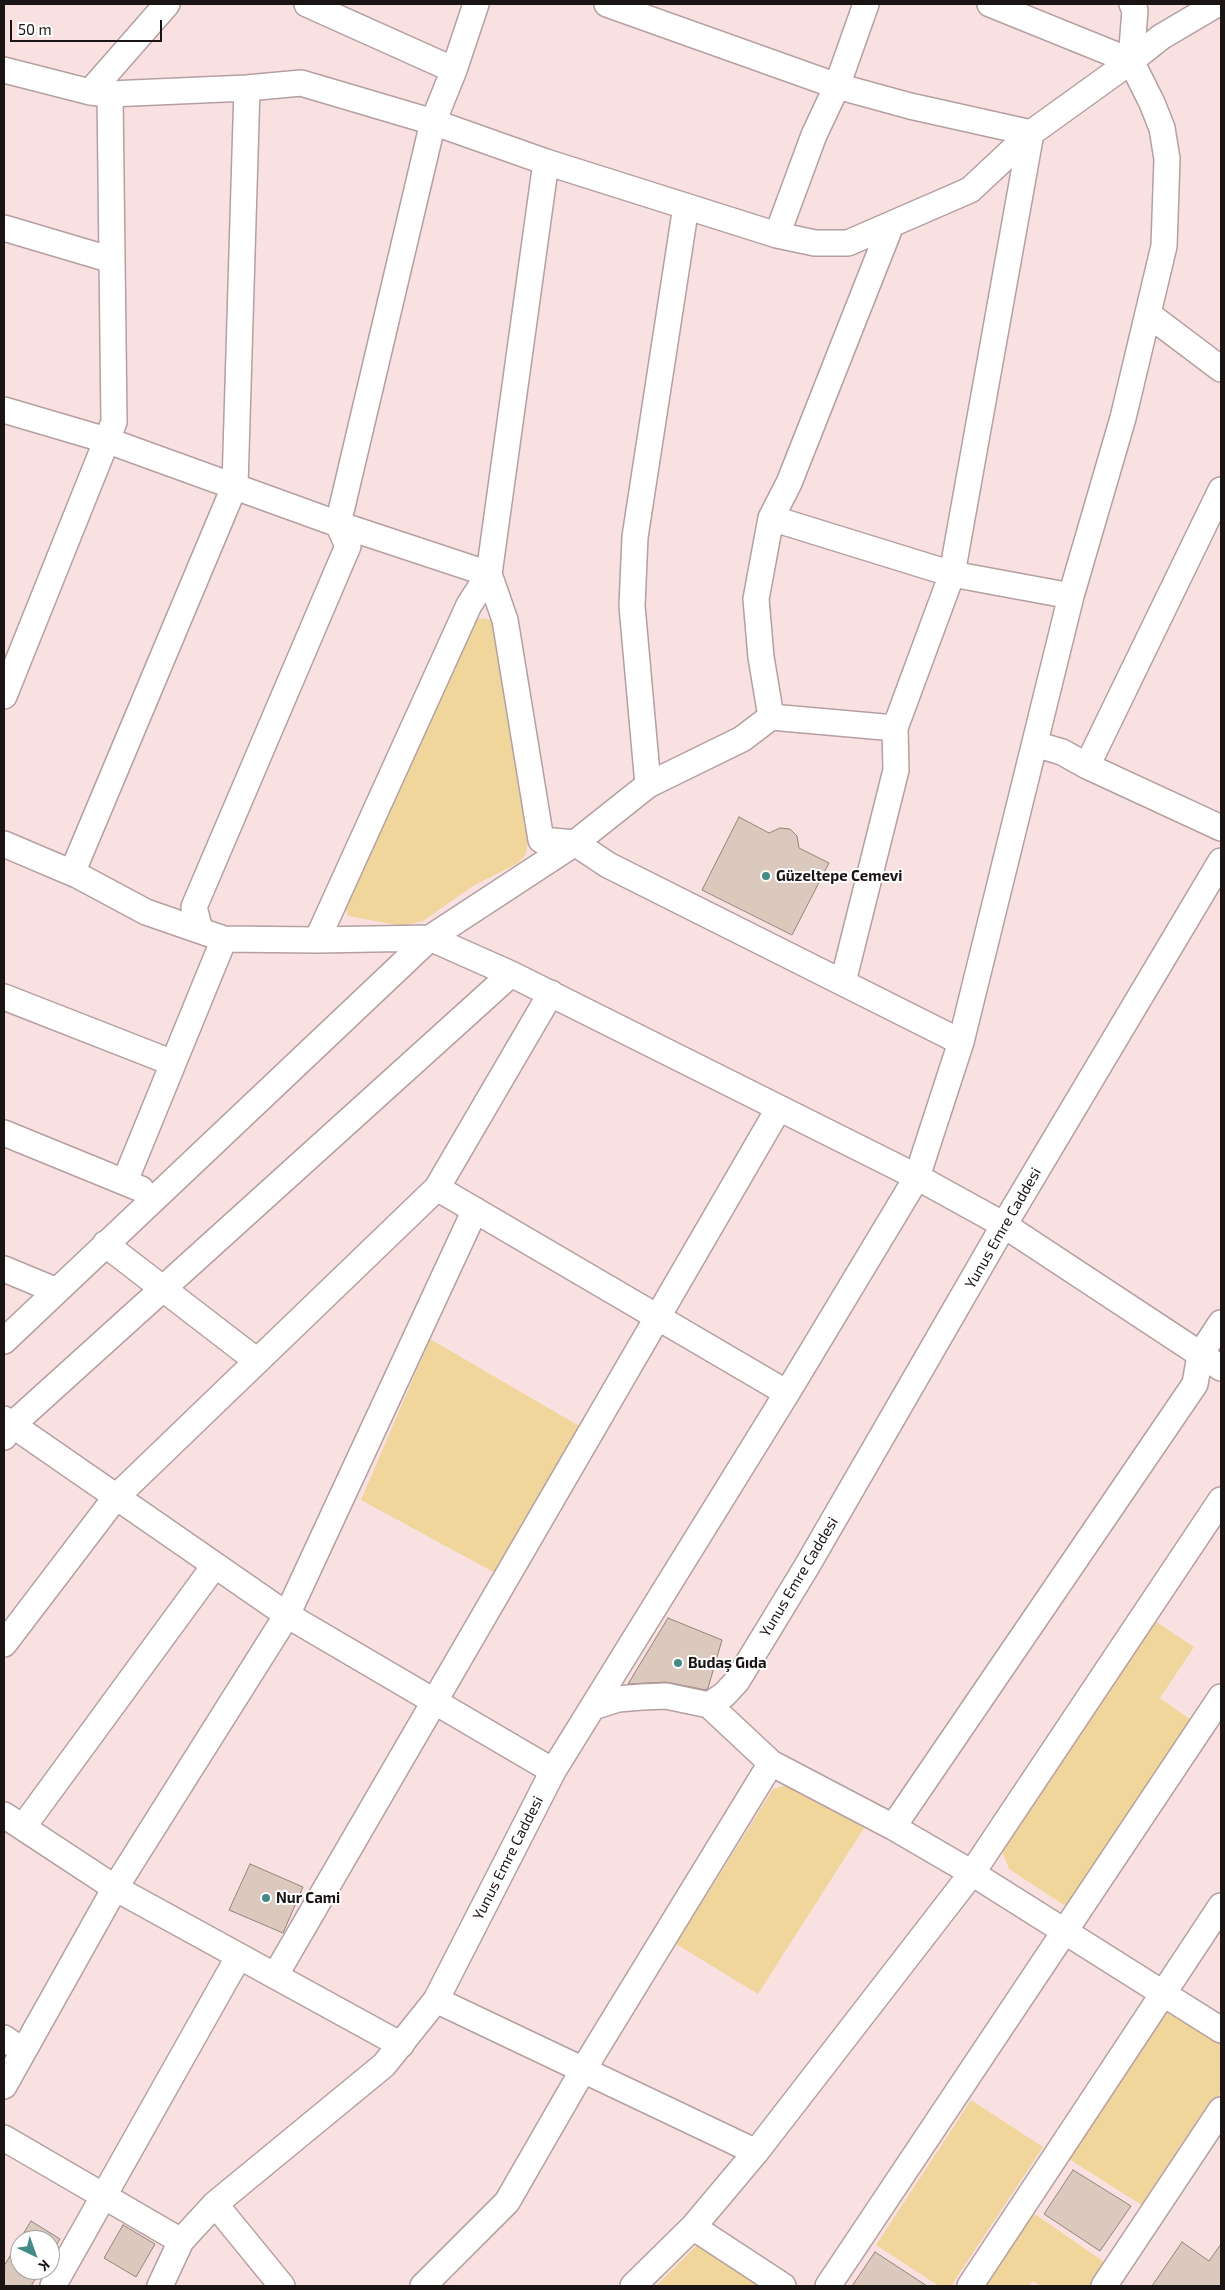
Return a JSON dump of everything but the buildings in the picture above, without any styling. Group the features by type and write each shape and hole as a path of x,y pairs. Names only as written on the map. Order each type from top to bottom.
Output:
{"street":[{"path":"307,4 454,70"},
{"path":"200,930 194,907 348,546 338,524 433,122 454,70 476,4"},
{"path":"607,4 837,86 910,106 1031,133"},
{"path":"777,235 814,136 837,86 866,4"},
{"path":"990,4 1131,61"},
{"path":"4,70 100,93 247,88 301,83 433,122 546,162 777,235 815,243 848,243 970,190 1031,133 1161,37 1217,4"},
{"path":"1130,6 1131,61"},
{"path":"4,696 114,422 112,260 100,93 156,8"},
{"name":"Yunus Emre Caddesi","path":"160,2286 181,2241 215,2204 384,2066 436,2000 553,1771 787,1393 917,1177 961,1042 1071,596 1123,418 1164,246 1167,159 1162,128 1131,61"},
{"path":"72,873 235,485 247,88"},
{"path":"843,982 896,770 895,728 952,574 1031,133"},
{"path":"317,940 469,605 489,574 546,162"},
{"path":"648,785 632,606 635,537 686,206"},
{"path":"771,717 761,657 756,599 771,518 789,483 891,225"},
{"path":"4,228 112,260"},
{"path":"1148,314 1221,369"},
{"path":"4,410 106,440 235,485 338,524 489,574"},
{"path":"1087,766 1221,490"},
{"path":"771,518 952,574 1071,596"},
{"path":"489,574 505,620 541,840 575,843 608,865 961,1042"},
{"path":"4,1341 430,938 575,843 648,785 742,739 771,717 895,728"},
{"path":"1035,744 1062,752 1087,766 1221,828"},
{"path":"4,844 72,873 146,912 224,939 430,938 510,974 917,1177 1004,1225 1221,1368"},
{"name":"Yunus Emre Caddesi","path":"709,1706 724,1695 748,1662 807,1566 1004,1225 1221,861"},
{"path":"125,1182 224,939"},
{"path":"510,974 164,1289 7,1427 116,1497 287,1615 553,1771"},
{"path":"4,1644 116,1497 437,1188 550,994"},
{"path":"4,997 173,1063"},
{"path":"275,1976 779,1108"},
{"path":"4,1134 156,1196"},
{"path":"437,1188 787,1393"},
{"path":"4,2086 13,2045 115,1888 287,1615 475,1210"},
{"path":"105,1244 257,1361"},
{"path":"4,1269 57,1291"},
{"path":"893,1827 1195,1384 1200,1354 1221,1324"},
{"path":"633,2286 692,2227 756,2152 972,1873 1221,1500"},
{"path":"215,1565 13,1821 115,1888 401,2045"},
{"path":"593,1707 618,1699 642,1696 666,1696 709,1706 771,1763 893,1827 972,1873 1164,1992 1221,2030"},
{"path":"828,2286 1221,1697"},
{"path":"423,2286 507,2202 583,2070 771,1763"},
{"path":"970,2286 1221,1906"},
{"path":"53,2286 239,1956"},
{"path":"436,2000 756,2152"},
{"path":"1104,2286 1221,2110"},
{"path":"4,2138 181,2241"},
{"path":"215,2204 282,2286"},
{"path":"692,2227 783,2286"}],"shaded area":[{"path":"484,618 493,621 497,632 528,842 526,854 518,863 473,886 423,921 402,926 348,916 345,906 471,620"},
{"path":"430,1339 581,1427 497,1574 361,1500"},
{"path":"1155,1621 1194,1647 1160,1698 1194,1722 1070,1909 1009,1869 1002,1851"},
{"path":"790,1784 864,1828 758,1994 676,1944 773,1789"},
{"path":"1173,2010 1221,2043 1221,2092 1145,2207 1064,2156 1162,2014"},
{"path":"971,2100 1043,2147 951,2286 939,2286 876,2245"},
{"path":"1032,2212 1107,2264 1092,2286 1041,2286 1033,2281 1029,2286 982,2286"},
{"path":"698,2244 764,2286 656,2286"}],"place":[{"name":"Güzeltepe Cemevi","path":"766,876"},
{"name":"Budaş Gıda","path":"678,1663"},
{"name":"Nur Cami","path":"266,1898"}]}
